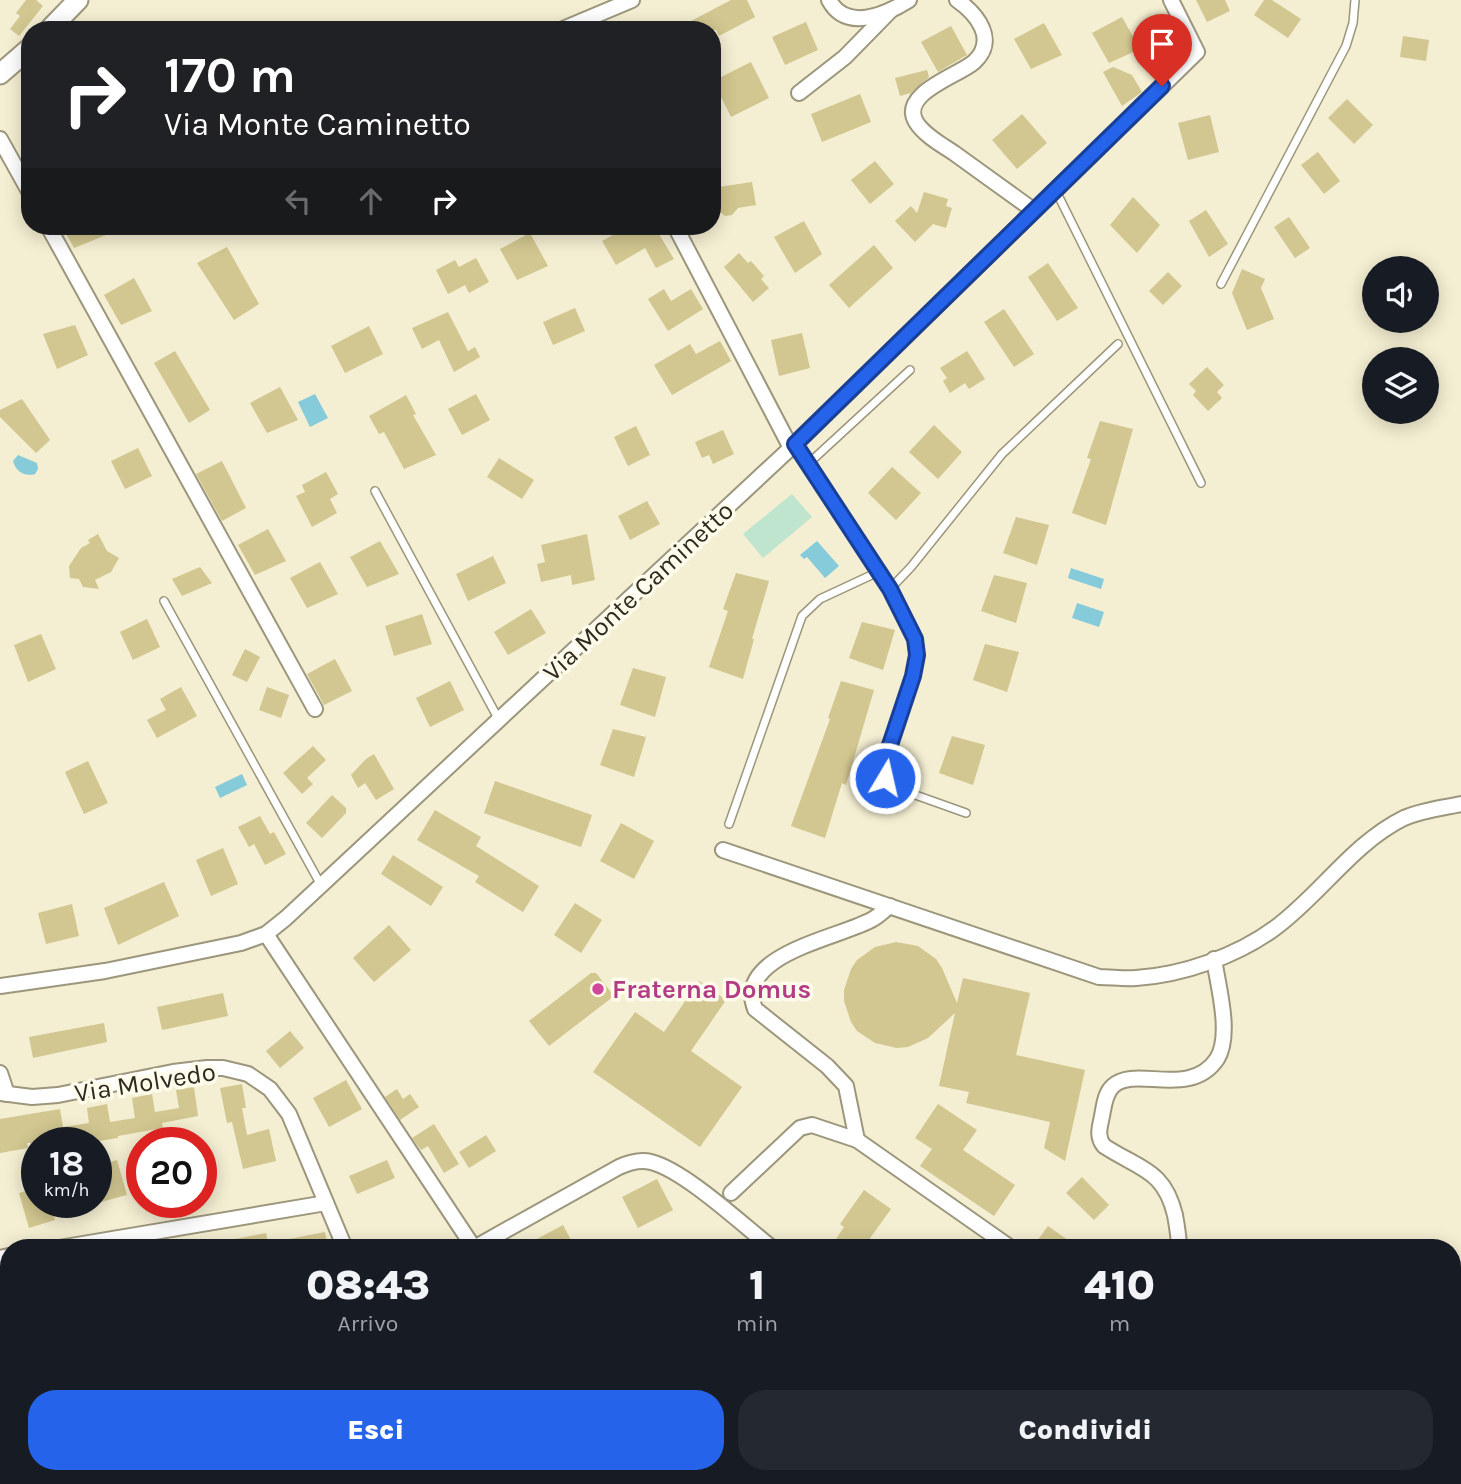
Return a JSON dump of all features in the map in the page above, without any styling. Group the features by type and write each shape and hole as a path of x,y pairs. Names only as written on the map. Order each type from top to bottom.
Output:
{"street":[{"path":"58,21 78,0"},
{"path":"584,21 632,0"},
{"path":"829,0 840,15 849,18 874,16 909,0"},
{"path":"957,0 971,11 981,25 985,37 984,47 972,64 945,78 922,96 915,107 914,118 937,142 1033,210"},
{"name":"Via Monte Caminetto","path":"0,986 105,971 241,943 266,934 793,446 1197,52 1171,0"},
{"path":"799,93 845,57 891,10"},
{"path":"0,74 21,56"},
{"path":"0,139 21,177"},
{"path":"53,235 315,709"},
{"path":"680,235 793,446"},
{"path":"723,850 1099,976 1134,978 1164,975 1228,955 1276,928 1384,831 1418,813 1461,804"},
{"path":"857,1140 846,1086 827,1066 755,1009 751,998 758,976 780,956 872,920 890,906"},
{"path":"266,934 468,1239"},
{"path":"1179,1239 1171,1199 1164,1186 1147,1170 1104,1146 1099,1131 1107,1093 1113,1085 1125,1080 1192,1078 1204,1072 1218,1058 1224,1037 1214,959"},
{"name":"Via Molvedo","path":"0,1073 3,1094 38,1097 191,1069 223,1068 248,1074 270,1089 289,1114 341,1239"},
{"path":"731,1193 800,1128 812,1125 857,1140 998,1239"},
{"path":"490,1239 619,1167 640,1160 659,1165 679,1175 761,1239"},
{"path":"112,1239 326,1203"}],"lane":[{"path":"1222,284 1346,46 1353,23 1354,0"},
{"path":"1055,189 1201,482"},
{"path":"890,589 911,567 994,463 1118,344"},
{"path":"808,464 910,370"},
{"path":"793,446 808,464 890,589 915,639 917,655 910,687 884,763 885,778 893,787 966,813"},
{"path":"375,491 499,720"},
{"path":"729,824 802,616 820,599 878,572"},
{"path":"164,601 321,885"}],"green space":[{"path":"792,494 812,517 763,558 743,534"}],"water":[{"path":"315,394 328,418 310,427 298,402"},
{"path":"18,455 37,463 35,474 28,475 19,471 13,461"},
{"path":"817,541 839,566 825,578 807,557 804,559 800,555"},
{"path":"1071,568 1104,579 1101,589 1068,578"},
{"path":"1077,603 1104,612 1099,627 1072,618"},
{"path":"242,774 247,785 220,798 215,787"}],"building":[{"path":"26,0 36,0 43,6 31,21 21,21 19,36 10,29 20,16 16,13"},
{"path":"731,0 747,0 755,17 721,35 721,21 691,21"},
{"path":"1196,0 1225,0 1230,11 1207,22"},
{"path":"1264,0 1272,0 1301,19 1288,38 1254,15"},
{"path":"1122,17 1140,49 1109,63 1092,33"},
{"path":"806,22 818,50 785,65 772,37"},
{"path":"1044,23 1062,55 1031,69 1014,39"},
{"path":"951,26 967,55 938,72 921,42"},
{"path":"1403,36 1429,40 1426,61 1400,57"},
{"path":"751,62 769,98 731,117 721,97 721,77"},
{"path":"1113,67 1132,75 1142,92 1122,106 1103,72"},
{"path":"927,70 929,77 911,93 900,96 895,78"},
{"path":"860,94 871,122 822,142 811,114"},
{"path":"1347,99 1373,125 1354,144 1328,118"},
{"path":"1022,114 1047,143 1017,169 992,140"},
{"path":"1210,115 1219,152 1188,160 1178,123"},
{"path":"1318,152 1340,181 1324,194 1301,165"},
{"path":"875,161 894,184 870,204 851,180"},
{"path":"752,182 756,205 738,208 732,215 725,216 721,213 721,187"},
{"path":"924,192 948,199 946,206 952,208 946,228 933,224 915,242 895,221 911,206 917,213"},
{"path":"1133,197 1160,225 1137,253 1110,225"},
{"path":"1206,210 1228,244 1209,257 1189,221"},
{"path":"1289,217 1310,248 1295,258 1274,227"},
{"path":"804,221 822,254 795,273 774,237"},
{"path":"67,235 106,235 74,248"},
{"path":"531,235 548,266 517,280 500,249"},
{"path":"613,235 659,235 674,259 656,268 645,248 616,265 602,241"},
{"path":"874,245 893,268 849,308 829,285"},
{"path":"227,247 259,304 234,320 197,263"},
{"path":"739,253 748,263 751,261 764,276 761,279 769,288 753,302 724,267"},
{"path":"476,258 489,282 469,293 465,285 448,294 436,270 455,260 459,267"},
{"path":"1048,263 1078,308 1057,321 1028,277"},
{"path":"1242,269 1265,279 1261,288 1274,319 1247,330 1232,293"},
{"path":"1168,272 1182,286 1163,305 1149,291"},
{"path":"134,278 152,311 121,325 104,295"},
{"path":"664,289 671,301 691,289 703,309 668,331 648,299"},
{"path":"575,308 585,331 553,345 543,322"},
{"path":"1004,309 1034,354 1014,367 984,322"},
{"path":"448,312 468,351 475,347 480,357 454,372 439,340 422,349 412,328"},
{"path":"75,325 88,355 57,369 43,334"},
{"path":"369,326 383,354 345,373 331,346"},
{"path":"802,333 810,368 779,376 771,340"},
{"path":"720,341 731,361 672,395 654,365 690,344 696,354"},
{"path":"175,351 210,410 189,423 154,363"},
{"path":"967,351 985,379 969,389 965,383 950,393 943,381 947,378 940,368"},
{"path":"1207,367 1224,385 1217,392 1222,398 1208,411 1193,395 1196,391 1189,384"},
{"path":"280,387 298,420 267,433 250,403"},
{"path":"476,394 490,420 462,435 448,409"},
{"path":"406,395 416,414 413,415 436,455 404,469 384,432 379,434 369,416"},
{"path":"22,399 50,440 36,453 0,417 0,410"},
{"path":"1100,421 1133,429 1106,525 1072,513 1091,459 1087,458"},
{"path":"934,425 962,452 938,479 909,452"},
{"path":"636,426 650,455 628,466 614,437"},
{"path":"723,430 734,454 713,464 709,455 702,458 695,442"},
{"path":"138,448 152,476 125,489 111,461"},
{"path":"499,458 534,480 522,499 487,477"},
{"path":"222,461 246,508 222,521 196,474"},
{"path":"892,467 921,493 896,520 868,493"},
{"path":"326,472 338,494 330,499 337,513 312,527 296,496 305,492 302,485"},
{"path":"647,501 660,524 630,540 618,516"},
{"path":"1016,517 1049,525 1037,565 1003,553"},
{"path":"268,529 286,561 255,575 238,545"},
{"path":"98,534 107,551 119,558 111,572 95,580 99,589 83,587 79,579 70,578 69,566 81,548 90,543 88,540"},
{"path":"587,534 595,580 572,585 571,575 541,582 537,564 545,562 541,545"},
{"path":"380,541 399,574 367,587 350,557"},
{"path":"493,556 506,583 468,601 456,574"},
{"path":"320,562 338,594 307,608 290,578"},
{"path":"200,567 212,583 182,596 172,579"},
{"path":"736,573 769,581 743,679 709,667 728,611 723,609"},
{"path":"994,575 1027,583 1016,623 981,611"},
{"path":"531,609 546,633 508,655 494,632"},
{"path":"422,614 432,644 394,656 385,626"},
{"path":"147,619 160,647 133,660 120,632"},
{"path":"862,622 895,630 883,670 849,658"},
{"path":"41,634 56,669 28,682 14,645"},
{"path":"985,644 1019,652 1007,692 973,680"},
{"path":"245,649 260,657 247,682 232,675"},
{"path":"335,659 352,691 324,705 307,674"},
{"path":"633,668 666,677 655,717 620,705"},
{"path":"450,681 464,710 430,727 416,698"},
{"path":"841,681 874,690 846,785 842,783 825,838 791,826"},
{"path":"181,687 197,716 157,738 147,720 166,710 160,699"},
{"path":"267,687 289,695 281,718 259,710"},
{"path":"613,729 646,737 634,777 600,765"},
{"path":"952,736 985,745 973,785 939,773"},
{"path":"313,746 326,760 307,778 313,784 302,794 283,773"},
{"path":"374,754 394,789 376,800 365,783 358,788 351,775"},
{"path":"88,761 108,803 84,814 65,772"},
{"path":"495,781 592,815 581,847 484,813"},
{"path":"332,795 346,808 346,813 322,838 306,823"},
{"path":"435,810 481,837 476,846 539,886 523,912 475,882 479,876 417,840"},
{"path":"260,816 270,834 274,832 286,854 265,865 254,844 249,847 238,827"},
{"path":"621,823 654,841 634,879 600,861"},
{"path":"223,848 238,884 211,896 196,860"},
{"path":"393,855 443,887 431,906 381,874"},
{"path":"164,882 179,916 118,945 104,908"},
{"path":"575,903 602,920 581,953 554,935"},
{"path":"72,904 79,936 46,944 38,913"},
{"path":"389,925 411,950 374,982 353,958"},
{"path":"896,942 918,946 936,959 957,1003 963,978 1030,993 1016,1055 1085,1070 1065,1161 1044,1148 1050,1122 966,1103 969,1092 939,1086 955,1013 928,1038 908,1047 897,1048 875,1043 857,1031 844,1001 844,990 851,969 857,960 875,947"},
{"path":"591,973 596,973 614,996 549,1046 529,1021"},
{"path":"699,981 726,1000 691,1051 742,1087 700,1147 593,1072 635,1012 664,1032"},
{"path":"223,993 228,1016 162,1030 157,1007"},
{"path":"104,1023 107,1042 33,1058 29,1037"},
{"path":"290,1031 304,1048 280,1068 266,1051"},
{"path":"346,1080 362,1109 329,1127 313,1098"},
{"path":"242,1084 246,1108 242,1108 247,1135 269,1129 276,1161 243,1169 232,1122 227,1123 220,1088"},
{"path":"194,1087 198,1116 162,1123 163,1127 126,1127 126,1135 112,1139 112,1127 63,1127 89,1123 87,1108 107,1104 110,1122 135,1118 132,1098 152,1094 155,1112 179,1108 176,1090"},
{"path":"397,1089 403,1099 410,1094 419,1107 400,1120 385,1097"},
{"path":"938,1104 977,1130 963,1150 1015,1185 994,1216 920,1166 932,1149 915,1138"},
{"path":"60,1109 63,1127 21,1127 21,1149 0,1153 0,1119"},
{"path":"434,1124 459,1164 444,1173 428,1146 421,1150 412,1138"},
{"path":"486,1135 496,1151 469,1168 459,1152"},
{"path":"117,1160 126,1195 112,1199 112,1161"},
{"path":"387,1160 395,1178 357,1194 349,1176"},
{"path":"1082,1177 1109,1205 1094,1220 1066,1193"},
{"path":"657,1179 673,1210 638,1228 622,1197"},
{"path":"864,1190 891,1209 869,1239 836,1239 844,1227 840,1224"},
{"path":"26,1218 54,1218 55,1220 29,1228"},
{"path":"563,1225 570,1239 537,1239"},
{"path":"1048,1226 1066,1239 1039,1239"},
{"path":"325,1232 326,1239 289,1239"},
{"path":"266,1233 267,1239 235,1239"}],"place":[{"name":"Fraterna Domus","path":"598,989"}],"route":[{"path":"885,778 884,763 913,676 917,655 915,639 890,589 795,444 1162,86"}]}
